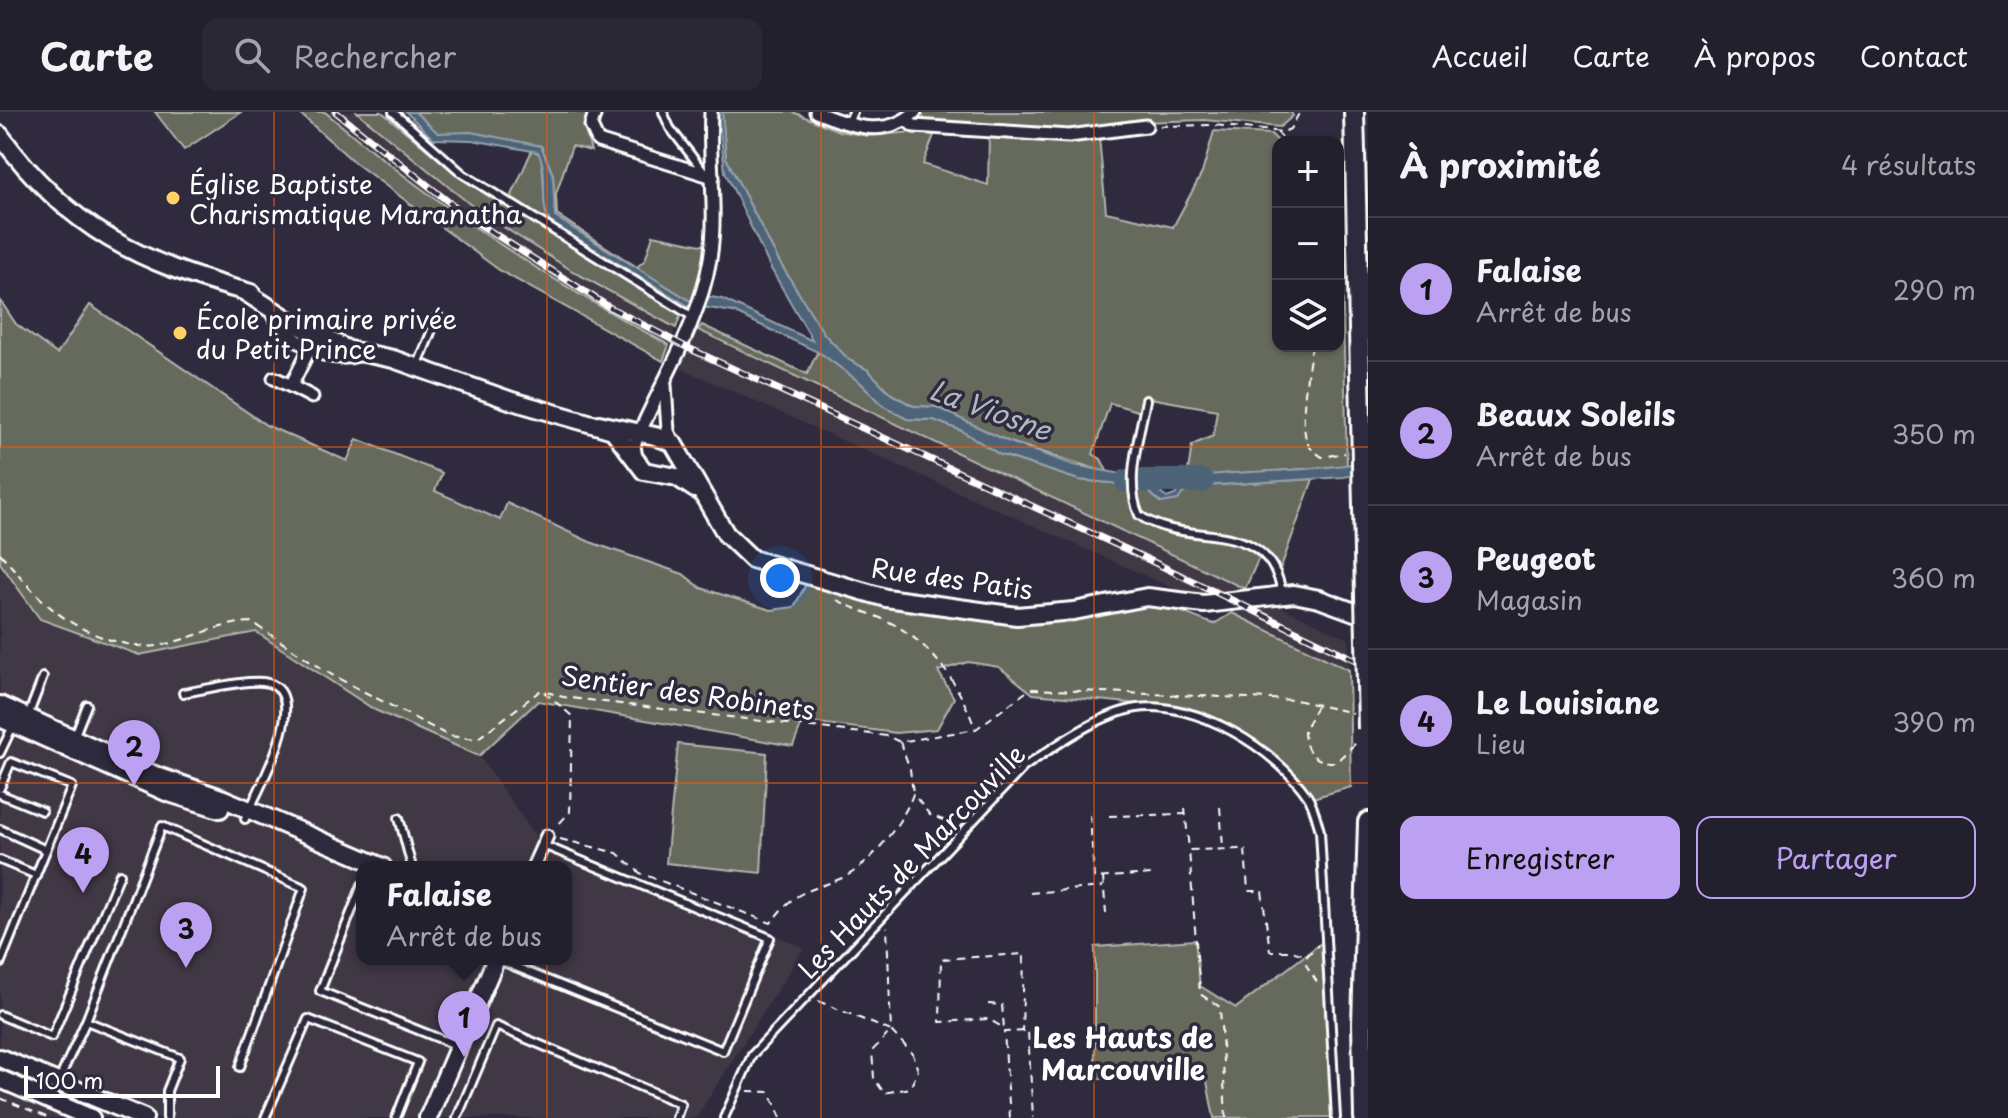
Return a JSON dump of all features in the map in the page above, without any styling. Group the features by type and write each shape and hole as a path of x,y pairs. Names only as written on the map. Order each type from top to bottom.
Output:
{"main road":[{"path":"1354,112 1362,736"},
{"name":"Rue des Patis","path":"0,135 34,180"},
{"name":"Rue des Patis","path":"0,154 34,180 64,209 106,239 272,300 318,326 393,359 512,401 665,439 676,448 731,542 752,559 886,598 1017,616 1074,611 1147,597 1204,604 1283,594 1319,599 1368,617"},
{"name":"Rue des Patis","path":"242,290 300,327 363,353 393,359"},
{"name":"Rue des Patis","path":"599,424 618,435 648,473 684,480 703,496"},
{"path":"0,705 16,721 359,861"},
{"path":"1364,1118 1362,1023 1368,822"},
{"path":"428,1118 492,965"},
{"path":"0,1058 144,1118"},
{"path":"0,1079 91,1118"}],"street":[{"path":"595,112 591,126 598,141 709,176"},
{"path":"638,463 633,448 702,295 713,233 709,176 711,112"},
{"path":"816,112 847,125 885,127 911,116 914,126 1053,136 1146,126"},
{"path":"265,303 290,337 310,348 334,356 355,357 363,353"},
{"path":"291,386 310,348"},
{"path":"274,378 312,397"},
{"path":"661,475 678,467 676,448 668,431 665,379"},
{"path":"536,861 545,841"}],"lane":[{"path":"393,112 463,174 695,312"},
{"path":"663,112 670,128 709,176"},
{"path":"847,125 853,112"},
{"path":"417,367 438,315"},
{"path":"1146,400 1133,477 1135,507 1146,521 1251,545 1274,567 1283,594"},
{"path":"0,753 43,677"},
{"path":"183,693 266,682 279,688 287,699 286,723 247,815"},
{"path":"71,743 87,705"},
{"name":"Les Hauts de Marcouville","path":"724,1118 752,1055 1024,767 1075,733 1135,708 1172,707 1230,731 1271,755 1309,799 1320,831 1336,1118"},
{"path":"0,964 72,786 11,762 0,791 42,811"},
{"path":"399,818 410,861"},
{"path":"58,1082 86,1021 162,826 304,888 240,1067"},
{"path":"0,829 46,850"},
{"path":"501,965 723,1051 770,938 545,841"},
{"path":"0,860 36,875"},
{"path":"0,1015 52,1037 120,874"},
{"path":"356,900 320,991 458,1046"},
{"path":"265,1118 308,1019 418,1062 396,1118"},
{"path":"86,1021 180,1058 167,1091 167,1118"},
{"path":"457,1118 496,1026 681,1104 676,1118"}],"path":[{"path":"1146,126 1213,125 1287,131 1300,112"},
{"path":"1276,131 1281,136"},
{"path":"1312,352 1305,432 1308,447 1322,457 1353,450"},
{"name":"Sentier des Robinets","path":"0,553 50,611 81,631 122,643 153,647 236,623 251,622 332,675 449,736 477,739 541,690 563,697 887,736 900,742 976,729 1030,689 1249,698 1317,705 1354,713"},
{"path":"832,598 895,625 932,653 960,689 976,729"},
{"path":"541,690 572,716 570,812 545,841"},
{"path":"1317,705 1304,730 1310,754 1317,760 1336,762 1362,736"},
{"path":"900,742 910,769 913,794 930,815 965,828"},
{"path":"545,841 617,853 640,873 771,923 787,900 798,893 841,879 870,861 913,794"},
{"path":"1220,807 1223,849"},
{"path":"1185,808 1200,994 1220,1007 1226,1118"},
{"path":"1109,816 1186,814"},
{"path":"1090,815 1094,878 1152,874"},
{"path":"1189,850 1245,849 1248,891 1262,891 1270,951 1292,951 1307,956"},
{"path":"1103,877 1106,913"},
{"path":"1030,893 1103,887"},
{"path":"806,997 891,1031 913,1054 918,1071 910,1088 884,1093 874,1078 872,1051 891,1031 886,916"},
{"path":"1307,956 1325,940"},
{"path":"1022,1032 1024,954 941,959 940,1022 988,1019 1004,1030 1022,1032 1028,1031 1033,1118"},
{"path":"1307,956 1310,976 1328,987"},
{"path":"988,1004 1002,1005 1010,1118"},
{"path":"737,1090 770,1092 781,1118"},
{"path":"0,1098 49,1118"}],"shaded area":[{"path":"298,112 382,112 455,173 681,314 663,361 499,270 354,162"},
{"path":"698,330 1245,589 1193,597 676,366"},
{"path":"0,563 40,619 138,655 256,632 375,710 479,756 534,834 804,948 696,1118 0,1118"},
{"path":"1271,602 1349,639 1349,670 1232,613"}],"green space":[{"path":"155,112 241,112 184,150"},
{"path":"298,112 325,112 407,178 491,238 577,293 669,345 663,361 499,270 354,162"},
{"path":"357,112 382,112 455,173 681,314 676,328 574,272 477,210"},
{"path":"415,112 587,112 584,126 591,151 572,146 556,194 557,215 637,267 645,260 653,235 706,246 702,275 692,302 555,217 553,175 541,146 437,133"},
{"path":"722,112 793,112 839,131 868,136 936,130 923,164 988,185 989,135 1071,142 1099,137 1106,212 1173,227 1202,173 1214,131 1271,134 1272,352 1344,352 1344,349 1347,466 1187,477 1192,445 1213,436 1217,410 1144,397 1141,412 1110,403 1093,454 1101,459 1108,473 1007,441 936,407 913,406 891,394 868,370 849,360 824,334 777,258 726,158"},
{"path":"922,112 1291,112 1293,116 1280,127 1204,120 1140,122 1065,132 931,123 924,120"},
{"path":"532,150 540,154 545,206 550,222 683,309 516,204 512,195"},
{"path":"0,300 16,324 57,354 90,305 266,425 347,461 357,439 442,473 435,491 500,520 507,503 590,542 683,574 701,588 771,610 794,607 807,582 894,605 982,618 1056,620 1138,603 1166,606 1214,624 1232,613 1349,670 1351,787 1309,799 1271,755 1230,731 1172,707 1033,694 999,667 968,662 938,671 954,698 937,729 896,733 803,721 793,746 538,701 479,756 375,710 256,632 139,655 40,619 0,563"},
{"path":"702,325 807,374 817,353 822,354 861,383 884,406 907,419 934,420 962,431 999,454 1079,480 1143,486 1161,503 1184,493 1187,487 1313,479 1281,567 1268,556 1258,560 1245,589 698,330"},
{"path":"678,744 767,753 761,873 666,863"},
{"path":"1195,940 1200,986 1236,1008 1325,940 1336,1117 1214,1118 1206,1076 1095,1079 1095,947"}],"water":[{"path":"406,112 415,112 438,133 471,132 541,146 553,175 555,217 692,302 690,307 550,222 538,152 472,140 433,139"},
{"path":"718,112 722,112 726,158 777,258 824,334 849,360 868,370 891,394 913,406 936,407 1007,441 1074,465 1159,481 1160,493 1167,498 1175,495 1181,487 1172,479 1319,468 1368,461 1368,472 1344,477 1187,487 1178,500 1161,503 1143,486 1079,480 999,454 962,431 934,420 907,419 884,406 861,383 822,354 733,312 702,307 705,296 722,299 813,341 770,267 725,172"}],"waterway":[{"name":"La Viosne","path":"1127,481 1202,481"}],"railway":[{"path":"336,112 465,215 609,307 686,347 1143,557 1368,666"}],"place":[{"name":"Église Baptiste Charismatique Maranatha","path":"173,198"},
{"name":"École primaire privée du Petit Prince","path":"180,333"},
{"name":"Beaux Soleils","path":"134,786"},
{"name":"Le Louisiane","path":"83,893"},
{"name":"Peugeot","path":"186,968"},
{"name":"Falaise","path":"464,1057"}],"district":[{"name":"Les Hauts de Marcouville","path":"1123,1052"}]}
